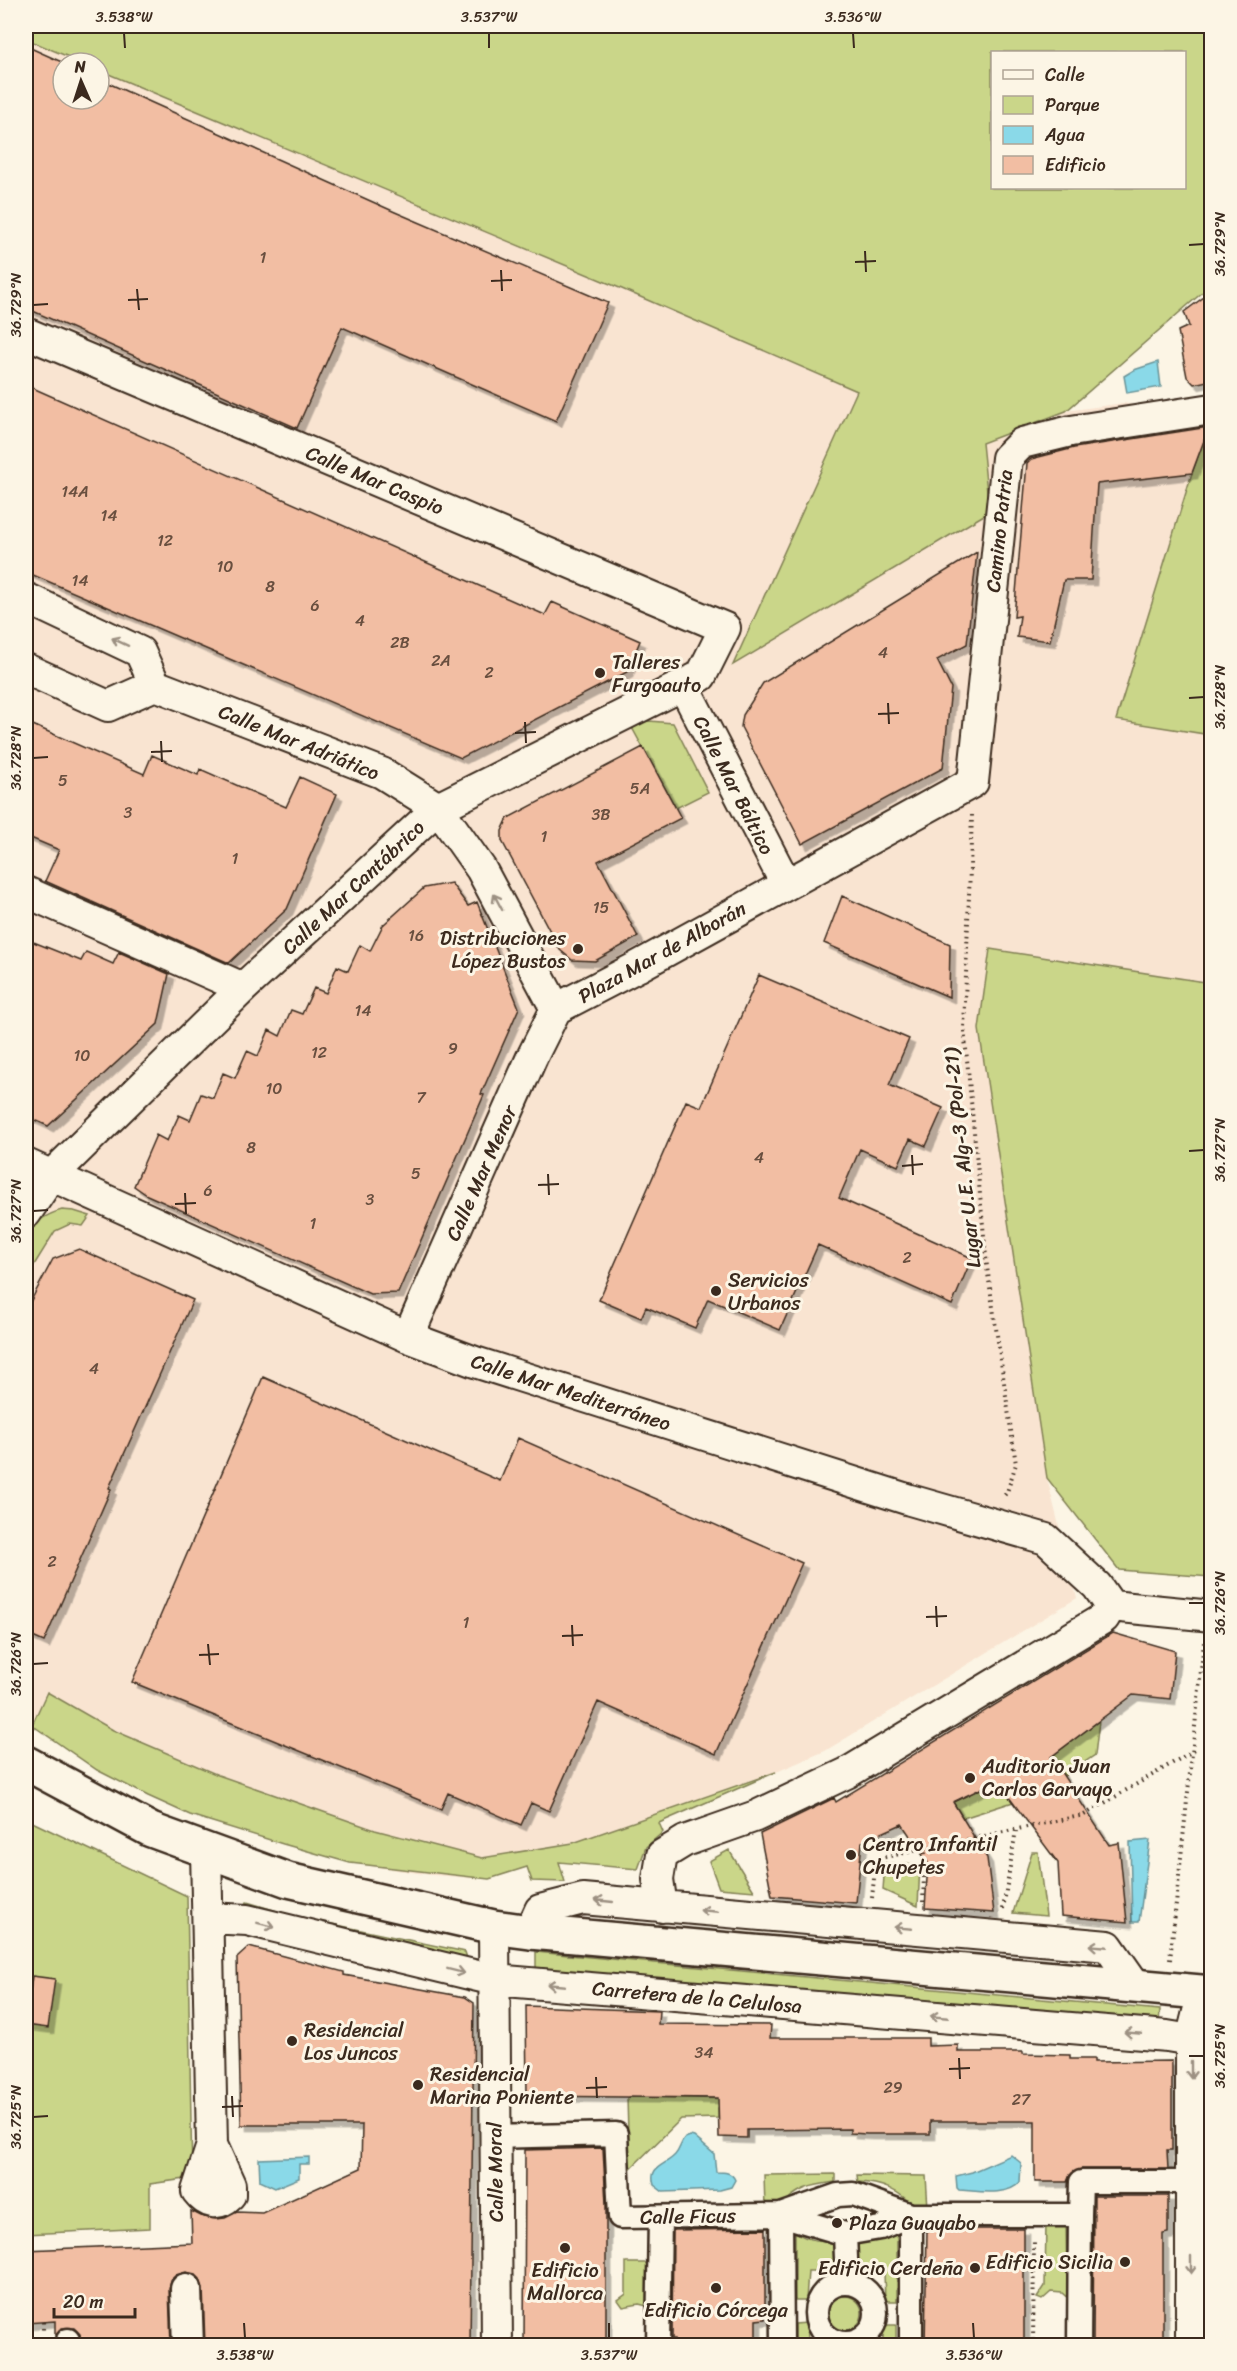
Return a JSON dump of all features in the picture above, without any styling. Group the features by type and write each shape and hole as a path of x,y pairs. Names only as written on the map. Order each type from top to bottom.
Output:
{"highway":[{"path":"26,1762 151,1830 288,1880 494,1927 1207,1993"}],"street":[{"name":"Calle Mar Caspio","path":"26,333 725,628"},
{"name":"Camino Patria","path":"973,782 1007,458 1022,443 1042,438 1082,429 1212,409"},
{"path":"26,598 140,652 155,685 108,706 26,669"},
{"name":"Calle Mar Cantábrico","path":"26,1213 38,1170 243,988 438,808 701,676 725,628"},
{"name":"Calle Mar Adriático","path":"155,685 382,773 438,808"},
{"name":"Calle Mar Báltico","path":"683,685 786,885"},
{"name":"Plaza Mar de Alborán","path":"438,808 481,869 556,1009 973,782"},
{"path":"26,892 243,988"},
{"name":"Calle Mar Menor","path":"408,1337 532,1057 556,1009"},
{"name":"Calle Mar Mediterráneo","path":"38,1170 408,1337 486,1366 910,1500 987,1520 1046,1539 1097,1586 1111,1606"},
{"path":"662,1907 658,1880 662,1855 685,1840 756,1816 847,1773 1104,1618 1111,1606 1209,1615"},
{"path":"206,1850 212,2145"},
{"path":"530,1932 540,1910 583,1899 1108,1947 1136,1986"},
{"name":"Carretera de la Celulosa","path":"208,1918 247,1920 494,1980 1156,2035 1191,2040"},
{"name":"Calle Moral","path":"494,1927 497,2346"},
{"path":"1191,2346 1191,2040 1207,1993"},
{"name":"Calle Ficus","path":"494,2137 616,2134 620,2217 781,2215 845,2234 880,2228 911,2216 1080,2215"},
{"path":"1079,2346 1081,2182 1191,2182"},
{"name":"Calle Ficus","path":"781,2215 838,2195 853,2194 911,2216"},
{"path":"781,2215 782,2346"},
{"path":"911,2216 911,2346"},
{"path":"658,2346 660,2217"},
{"path":"845,2234 847,2282"},
{"path":"847,2282 856,2284 871,2295 877,2313 871,2331 855,2342 845,2344 827,2337 821,2330 816,2312 817,2303 829,2288 847,2282"},
{"path":"186,2289 188,2346"},
{"path":"782,2313 816,2312"},
{"path":"877,2313 911,2312"}],"path":[{"name":"Lugar U.E. Alg-3 (Pol-21)","path":"973,782 964,1028 987,1267 1016,1464 1007,1492 987,1520"},
{"path":"1169,1970 1209,1615"},
{"path":"870,1907 876,1859 1084,1815 1193,1751"},
{"path":"1001,1919 1016,1830"},
{"path":"923,1911 925,1849"},
{"path":"1033,2346 1034,2215"}],"shaded area":[{"path":"26,39 54,51 51,51 51,111 111,111 111,75 615,286 857,391 734,664 982,443 1066,411 1124,403 1211,421 1192,473 1116,720 1211,735 1211,983 990,949 979,1029 1047,1478 1077,1598 825,1751 658,1823 489,1879 431,1875 350,1863 190,1815 97,1770 26,1720"}],"green space":[{"path":"26,26 1211,26 1211,285 1066,411 982,443 989,512 733,665 857,391 615,286 111,75 111,51 54,51 26,39"},
{"path":"1211,421 1211,735 1116,720 1192,473"},
{"path":"649,721 673,723 708,792 676,808 630,724"},
{"path":"990,949 1211,983 1211,1577 1119,1570 1047,1478 979,1029"},
{"path":"62,1210 90,1216 83,1226 70,1224 55,1231 26,1278 24,1248 28,1233 40,1220"},
{"path":"47,1692 113,1730 218,1775 375,1830 482,1858 573,1843 776,1772 659,1823 663,1832 646,1847 638,1869 559,1862 565,1882 532,1881 527,1867 489,1879 350,1863 190,1815 97,1770 32,1725"},
{"path":"1099,1721 1095,1755 1064,1776 1051,1757"},
{"path":"997,1781 1013,1802 963,1818 953,1802"},
{"path":"26,1819 187,1896 192,2178 150,2184 150,2228 26,2234"},
{"path":"729,1850 754,1891 719,1888 709,1861"},
{"path":"1032,1852 1038,1852 1046,1916 1013,1913"},
{"path":"885,1863 920,1865 918,1906 883,1890"},
{"path":"247,1902 294,1916 465,1952 467,1958 243,1905"},
{"path":"536,1952 1160,2010 1159,2022 536,1969"},
{"path":"627,2097 746,2099 718,2108 718,2118 681,2119 629,2170"},
{"path":"1211,2124 1212,2345 1210,2346 1210,2345"},
{"path":"835,2174 835,2182 805,2189 781,2207 765,2208 764,2175"},
{"path":"857,2175 926,2176 928,2208 915,2208 903,2196 882,2186 858,2182"},
{"path":"1066,2221 1067,2286 1075,2298 1071,2301 1062,2293 1051,2292 1042,2300 1037,2298 1045,2286 1046,2222"},
{"path":"795,2232 809,2239 836,2241 835,2271 808,2271 806,2300 795,2300"},
{"path":"897,2233 897,2301 885,2301 884,2272 857,2271 855,2241 877,2241"},
{"path":"626,2263 648,2263 651,2307 639,2304 623,2307 618,2300 626,2294"},
{"path":"845,2296 857,2301 862,2313 857,2325 845,2330 833,2325 828,2313 833,2301"},
{"path":"807,2323 808,2345 795,2345 795,2324"},
{"path":"883,2325 896,2325 896,2345 883,2345"}],"water":[{"path":"1158,362 1161,387 1127,393 1124,376"},
{"path":"1150,1840 1139,1922 1132,1922 1130,1842"},
{"path":"690,2136 714,2154 716,2172 727,2173 734,2177 735,2180 731,2187 720,2190 663,2192 654,2185 655,2170 671,2159 683,2140"},
{"path":"1011,2155 1021,2163 1020,2182 1015,2187 992,2192 957,2188 956,2176 972,2172"},
{"path":"309,2157 309,2164 299,2164 299,2178 275,2188 260,2181 259,2159"}],"building":[{"path":"26,46 51,57 51,111 111,111 111,84 395,212 608,303 556,421 342,327 297,428 26,308"},
{"path":"1212,291 1212,380 1194,384 1187,377 1178,331 1189,326 1184,312"},
{"path":"26,385 545,615 552,602 640,641 627,672 461,758 26,572"},
{"path":"1209,427 1192,473 1097,484 1091,580 1064,580 1050,641 1017,637 1020,616 1014,617 1027,463 1031,459 1074,448"},
{"path":"977,552 967,644 937,660 951,688 943,768 802,844 741,727 743,715 763,683"},
{"path":"26,722 144,774 152,755 198,775 200,769 286,807 300,777 337,794 287,909 229,963 45,881 59,850 26,836"},
{"path":"643,747 681,818 598,861 638,937 595,961 572,960 560,950 502,841 502,831 508,818"},
{"path":"451,883 468,906 477,902 519,1008 398,1293 370,1294 147,1195 134,1186 156,1135 167,1141 179,1115 190,1120 201,1094 213,1098 223,1073 235,1078 247,1051 258,1056 269,1030 280,1036 291,1010 302,1014 314,988 326,993 337,966 348,971 360,945 370,951 383,925 424,888"},
{"path":"842,896 950,944 949,997 824,943"},
{"path":"26,939 81,961 86,952 113,964 119,952 169,974 158,1024 48,1126 26,1116"},
{"path":"759,975 909,1039 889,1085 943,1108 926,1146 910,1139 898,1166 860,1149 839,1198 972,1258 952,1305 818,1245 780,1330 708,1299 695,1328 646,1307 641,1318 599,1300 686,1101 701,1107"},
{"path":"79,1249 193,1300 109,1488 111,1489 44,1642 26,1634 26,1310 53,1259"},
{"path":"263,1377 500,1481 518,1438 802,1563 716,1754 598,1702 549,1811 531,1803 521,1825 448,1793 441,1809 132,1682"},
{"name":"Auditorio Juan Carlos Garvayo","path":"1113,1633 1175,1651 1170,1699 1133,1695 1051,1757 1109,1845 1119,1843 1127,1922 1061,1916 1058,1863 997,1781 953,1802 987,1858 994,1913 925,1908 928,1863 902,1824 862,1842 856,1903 772,1896 760,1834 834,1798 836,1802"},
{"name":"Residencial Marina Poniente","path":"249,1947 344,1972 344,1975 465,1997 474,2003 470,2346 205,2346 203,2288 200,2279 195,2274 186,2272 176,2275 171,2280 169,2289 171,2346 81,2346 80,2334 74,2328 62,2328 55,2338 55,2321 26,2323 26,2250 192,2243 191,2211 203,2217 216,2219 225,2218 237,2212 262,2213 361,2168 362,2125 241,2125 237,1958"},
{"path":"32,1976 55,1979 48,2028 26,2025"},
{"path":"526,2006 659,2011 658,2024 771,2025 770,2038 928,2038 928,2046 958,2045 958,2052 1070,2055 1070,2059 1094,2059 1094,2062 1172,2061 1172,2150 1167,2150 1168,2169 1081,2169 1070,2175 1067,2182 1035,2182 1035,2121 930,2121 930,2134 850,2133 850,2129 747,2130 747,2138 719,2137 718,2098 527,2096"},
{"name":"Edificio Mallorca","path":"603,2148 606,2204 606,2346 524,2346 525,2150"},
{"name":"Edificio Sicilia","path":"1094,2196 1168,2196 1168,2233 1163,2234 1163,2346 1093,2346"},
{"name":"Edificio Córcega","path":"765,2229 765,2319 756,2320 756,2346 675,2346 675,2339 672,2339 673,2230"},
{"name":"Edificio Cerdeña","path":"927,2229 1024,2229 1024,2346 925,2346"}],"place":[{"name":"Talleres Furgoauto","path":"600,673"},
{"name":"Distribuciones López Bustos","path":"578,949"},
{"name":"Servicios Urbanos","path":"716,1291"},
{"name":"Auditorio Juan Carlos Garvayo","path":"970,1778"},
{"name":"Centro Infantil Chupetes","path":"851,1855"},
{"name":"Residencial Los Juncos","path":"292,2041"},
{"name":"Residencial Marina Poniente","path":"418,2085"},
{"name":"Plaza Guayabo","path":"837,2223"},
{"name":"Edificio Mallorca","path":"565,2248"},
{"name":"Edificio Sicilia","path":"1125,2262"},
{"name":"Edificio Cerdeña","path":"975,2268"},
{"name":"Edificio Córcega","path":"716,2288"}]}
